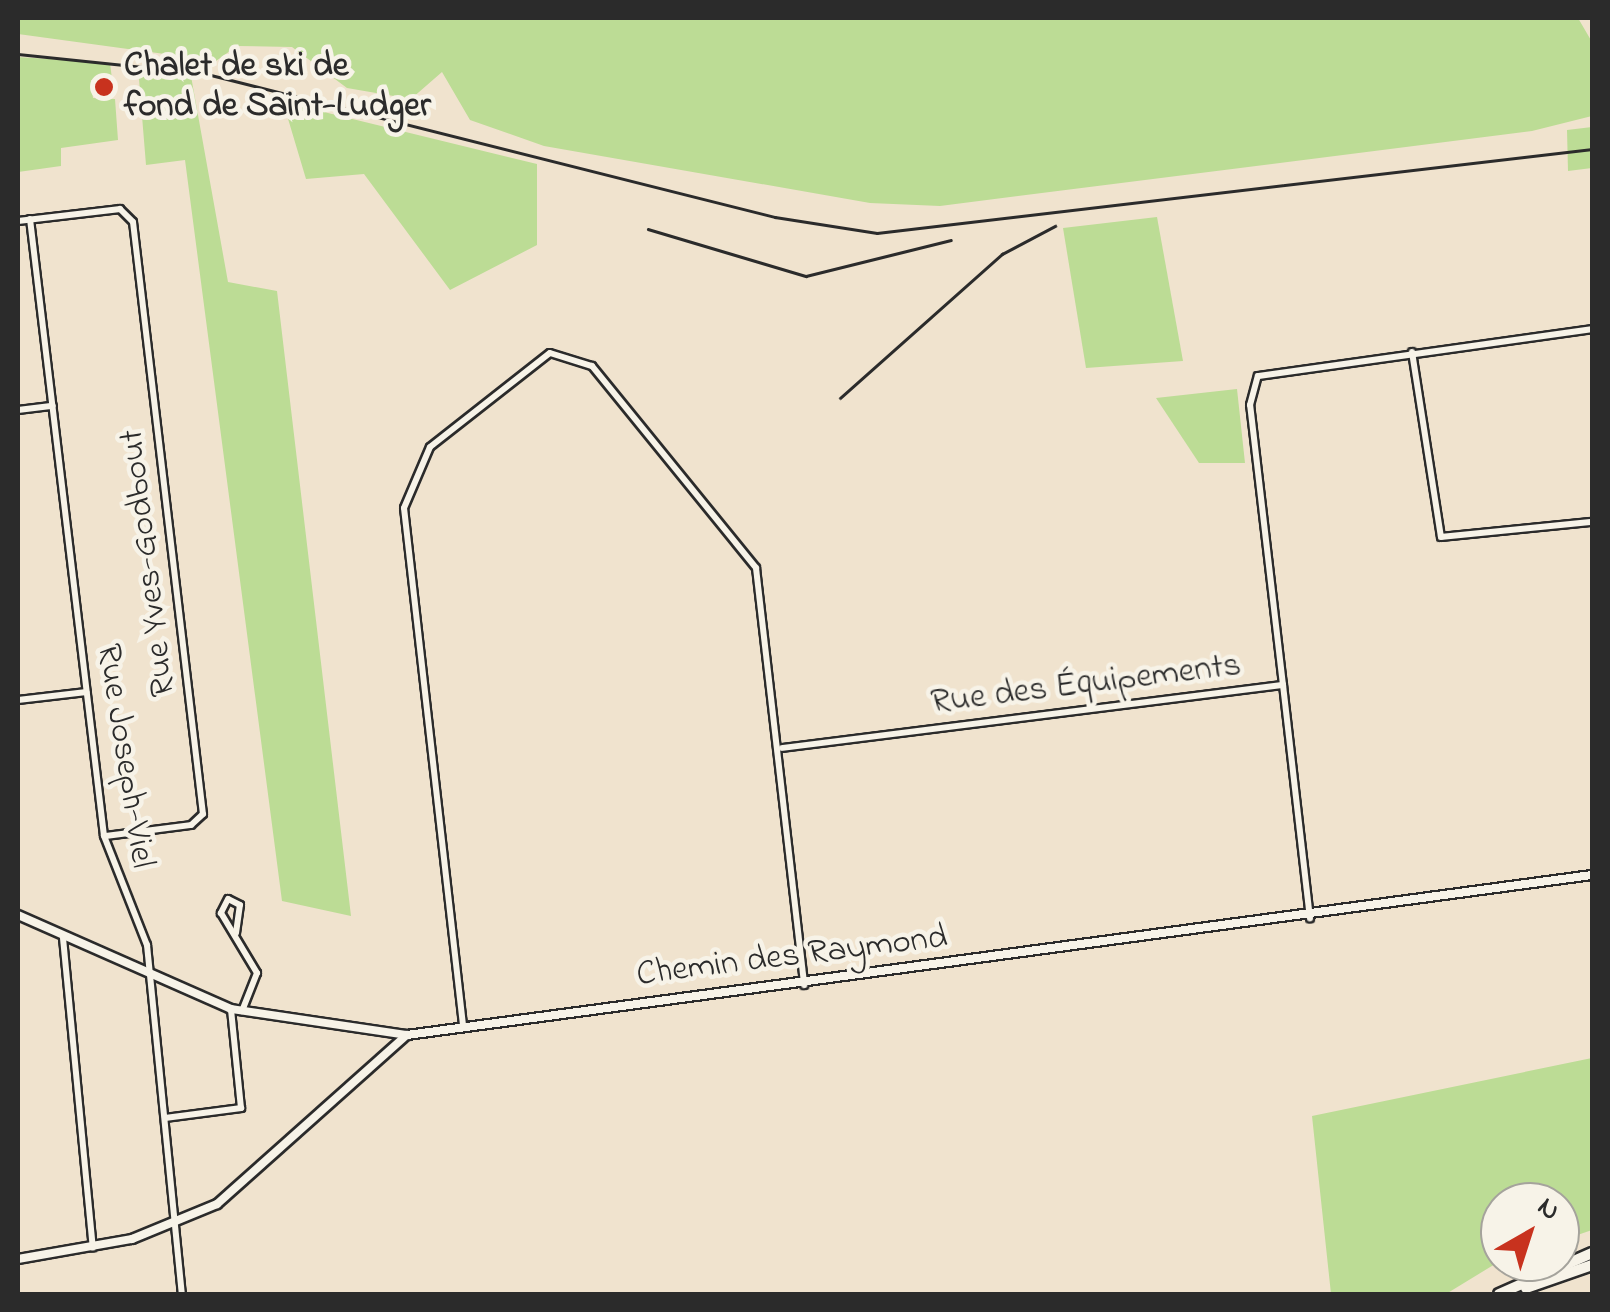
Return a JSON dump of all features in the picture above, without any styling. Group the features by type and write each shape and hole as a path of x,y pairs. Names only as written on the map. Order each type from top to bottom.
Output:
{"highway":[{"path":"1502,1294 1592,1254"},
{"path":"1502,1294 1592,1265"}],"street":[{"name":"Rue Yves-Godbout","path":"30,220 120,209 133,222 203,814 191,825 104,836"},
{"path":"18,221 30,220"},
{"name":"Rue Joseph-Viel","path":"30,220 104,836 115,880 138,916 149,978 182,1294"},
{"path":"1283,685 1252,384 1274,368 1592,329"},
{"path":"462,1025 417,654 404,508 418,464 532,362 567,352 638,416 749,552 762,585 804,984"},
{"path":"1412,352 1434,524 1455,540 1592,522"},
{"path":"18,410 53,406"},
{"name":"Rue des Équipements","path":"782,748 1283,685 1310,918"},
{"path":"18,700 87,692"},
{"name":"Chemin des Raymond","path":"18,915 149,978 230,1009 407,1035 1310,918 1592,875"},
{"path":"236,933 240,905 228,899 220,912 258,973 241,1012"},
{"path":"63,938 93,1248"},
{"path":"165,1118 241,1108 230,1009"},
{"path":"18,1259 93,1248 174,1226 272,1164 407,1035"}],"green space":[{"path":"18,18 1578,18 1592,42 1592,116 1532,131 940,206 870,203 544,146 470,120 442,72 411,99 347,88 292,47 237,46 216,61 18,34"},
{"path":"18,57 110,63 112,79 91,80 93,98 115,99 118,140 61,148 61,166 18,172"},
{"path":"138,67 191,76 228,282 277,291 351,916 282,901 185,160 146,165"},
{"path":"283,102 537,164 537,245 450,290 364,174 306,179"},
{"path":"1592,127 1592,168 1568,171 1567,130"},
{"path":"1157,217 1183,361 1086,368 1063,228"},
{"path":"1237,389 1245,463 1199,463 1156,398"},
{"path":"1592,1058 1592,1230 1580,1234 1580,1182 1480,1182 1480,1273 1446,1294 1331,1294 1312,1116"}],"railway":[{"path":"18,54 203,73 775,217 877,233 1592,149"},
{"path":"840,398 1002,254 1055,226"},
{"path":"648,229 806,276 951,240"}],"place":[{"name":"Chalet de ski de fond de Saint-Ludger","path":"104,87"}]}
